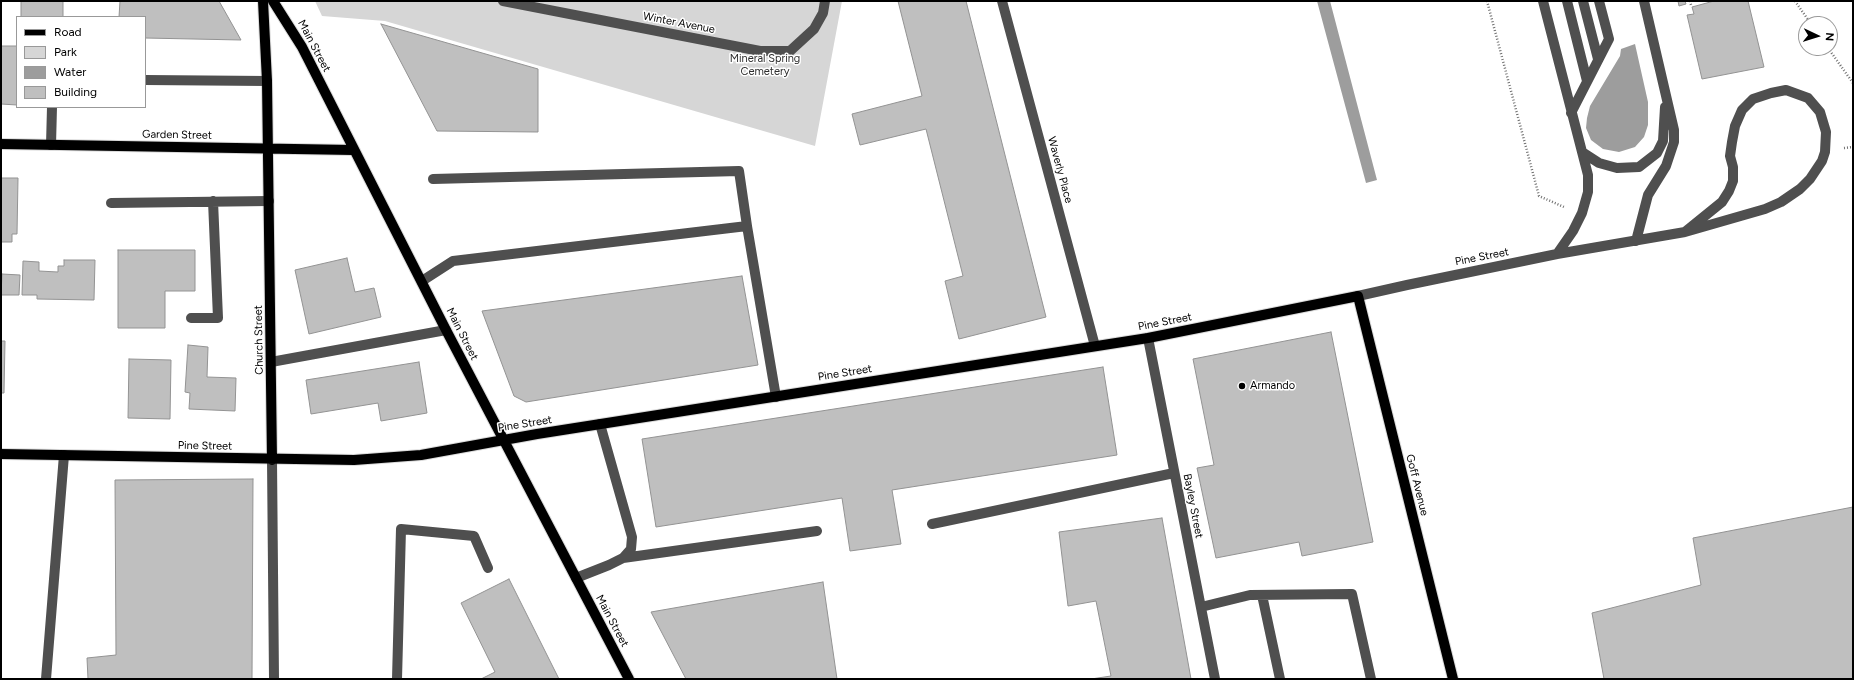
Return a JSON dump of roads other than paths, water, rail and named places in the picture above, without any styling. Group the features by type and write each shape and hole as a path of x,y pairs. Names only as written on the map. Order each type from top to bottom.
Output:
{"main road":[{"name":"Church Street","path":"263,1 267,81 272,460"},
{"name":"Main Street","path":"273,1 302,47 353,150 446,330 629,679"},
{"name":"Garden Street","path":"1,144 353,150"},
{"name":"Pine Street","path":"1,454 272,460 354,460 421,455 600,424 1148,338 1358,296"},
{"name":"Goff Avenue","path":"1358,296 1453,679"}],"street":[{"name":"Winter Avenue","path":"503,1 760,51 790,50 814,29 823,13 825,1"},
{"name":"Waverly Place","path":"1002,1 1095,346"},
{"path":"1542,1 1588,174 1586,201 1578,221 1557,254"},
{"path":"1567,1 1587,81"},
{"path":"1583,1 1598,59"},
{"path":"1571,113 1609,39 1599,1"},
{"path":"1636,241 1648,195 1666,166 1674,142 1674,130 1644,1"},
{"path":"146,80 267,81"},
{"name":"Pine Street","path":"1358,296 1407,284 1557,254 1685,232 1765,209 1800,189 1810,179 1822,161 1826,139 1823,121 1820,112 1808,98 1786,90 1752,99 1742,110 1735,126 1730,156 1733,167 1733,181 1729,191 1722,202 1685,232"},
{"path":"1582,152 1599,163 1618,168 1639,167 1658,153 1663,141 1665,93"},
{"path":"51,145 52,108"},
{"path":"433,179 739,171 776,397"},
{"path":"190,318 218,318 213,201"},
{"path":"112,203 269,201"},
{"path":"422,281 453,261 747,226"},
{"path":"271,362 446,330"},
{"name":"Bayley Street","path":"1148,338 1215,679"},
{"path":"600,424 632,537 631,549 623,558"},
{"path":"46,679 64,455"},
{"name":"Church Street","path":"272,460 274,679"},
{"path":"932,524 1174,473"},
{"path":"397,679 401,529 474,536 488,568"},
{"path":"576,578 623,558 817,531"},
{"path":"1201,607 1250,595 1352,594 1371,679"},
{"path":"1262,595 1280,679"}],"water":[{"path":"1317,1 1330,1 1377,180 1366,183"},
{"path":"1635,44 1648,102 1648,125 1644,137 1635,147 1619,152 1603,149 1591,140 1586,128 1590,106 1620,56 1621,49"}],"place":[{"name":"Armando","path":"1242,386"}],"park label":[{"name":"Mineral Spring Cemetery","path":"765,65"}]}
